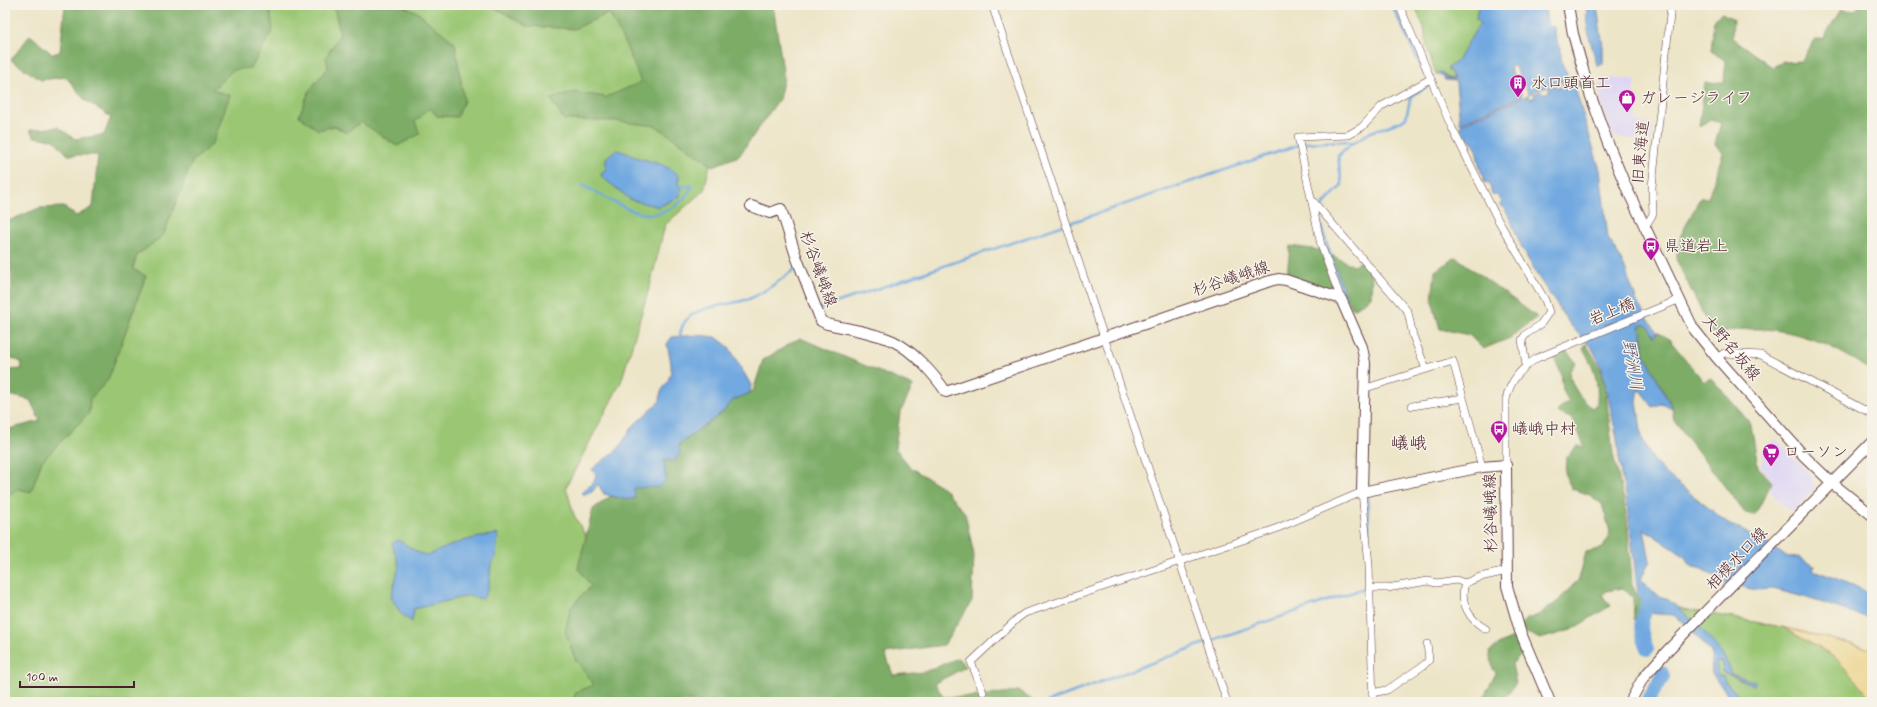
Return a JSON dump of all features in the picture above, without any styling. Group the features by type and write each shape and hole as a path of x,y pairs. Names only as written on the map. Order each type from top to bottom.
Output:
{"main road":[{"name":"大野名坂線","path":"1568,5 1573,34 1590,94 1620,174 1678,300 1693,328 1716,358 1804,456 1832,483 1872,515"},
{"name":"杉谷嶬峨線","path":"751,206 770,213 781,209 796,256 821,321 827,324 880,337 902,346 931,372 946,392 1278,279 1286,280 1341,299"},
{"path":"1341,299 1362,347 1365,363 1366,388 1362,492"},
{"name":"相模水口線","path":"1630,702 1643,678 1673,645 1872,442"},
{"name":"杉谷嶬峨線","path":"1362,492 1482,467 1506,465 1507,586 1520,631 1550,702"}],"street":[{"path":"992,5 1178,562 1227,702"},
{"path":"1399,5 1452,128 1498,220 1545,300 1549,312 1540,325 1526,334 1522,340 1526,365 1522,368 1508,390 1506,415 1506,465"},
{"name":"旧東海道","path":"1645,226 1653,214 1652,187 1671,5"},
{"path":"1341,299 1321,245 1298,138 1348,135 1362,127 1382,106 1430,79"},
{"path":"1310,198 1408,312 1413,336 1426,370"},
{"name":"岩上橋","path":"1526,365 1537,358 1678,300"},
{"path":"1716,358 1724,353 1761,355 1872,414"},
{"path":"1366,388 1453,361 1482,467"},
{"path":"1412,406 1463,398"},
{"path":"983,692 971,662 1025,613 1273,530 1362,492 1369,588 1373,702"},
{"path":"1369,588 1386,588 1428,581 1436,582 1456,580 1465,583 1480,577 1507,571"},
{"path":"1465,583 1463,589 1464,601 1467,610 1477,624 1486,629"},
{"path":"1372,693 1387,690 1396,682 1424,665 1428,660 1427,644"}],"shaded area":[{"path":"1601,78 1636,79 1633,97 1639,99 1636,121 1653,126 1652,141 1613,137 1600,100"},
{"path":"1776,439 1812,477 1815,488 1795,509 1788,510 1770,491 1772,480 1760,466 1764,458 1762,453"}],"green space":[{"path":"65,5 273,5 270,10 273,30 251,68 233,70 212,90 230,95 213,143 192,162 163,236 137,255 133,269 146,276 108,380 90,399 89,413 42,461 31,492 18,489 5,500 5,430 40,421 30,400 5,394 5,374 8,370 22,369 21,362 5,355 5,293 12,288 6,222 39,208 64,207 76,216 93,207 98,155 68,155 54,140 34,137 30,130 58,127 75,139 104,135 111,117 85,100 66,77 41,80 11,60 30,35 52,54 60,52"},
{"path":"250,5 613,5 713,152 704,190 665,225 651,282 621,382 566,487 574,515 605,571 598,702 5,702 5,491 129,260 203,93"},
{"path":"327,5 401,5 417,12 455,43 464,101 457,117 437,116 430,108 415,122 420,134 397,146 361,122 346,133 335,126 318,130 299,116 310,89 328,68 326,57 340,34 335,11"},
{"path":"490,5 773,5 784,77 779,99 739,156 713,166 656,126 615,121 564,120 551,99 574,92 606,97 641,82 626,46 609,13 574,29 527,26"},
{"path":"1414,5 1479,5 1476,18 1480,23 1458,61 1447,71 1450,71 1454,79 1448,78 1441,72 1436,74 1427,48 1424,27"},
{"path":"1860,5 1872,5 1872,366 1866,368 1840,352 1795,334 1764,329 1744,329 1712,333 1676,259 1681,235 1700,198 1708,198 1723,153 1715,144 1721,123 1710,120 1699,126 1705,83 1724,82 1726,61 1711,51 1714,19 1722,13 1733,19 1732,38 1772,67 1784,62 1802,61 1815,39 1823,39 1841,9 1854,11"},
{"path":"1290,246 1320,250 1334,292 1287,276"},
{"path":"1331,255 1354,266 1361,261 1372,275 1371,297 1353,309 1346,298"},
{"path":"1456,257 1537,317 1510,338 1483,349 1469,335 1440,329 1432,301 1435,271"},
{"path":"1641,324 1647,325 1655,336 1657,332 1668,338 1704,382 1711,378 1751,424 1758,467 1772,482 1755,515 1745,513 1674,420 1672,408 1645,355 1640,327"},
{"path":"800,338 913,386 900,413 895,448 911,468 944,488 965,513 974,555 972,601 944,645 885,653 893,675 924,672 958,658 966,667 935,683 943,697 972,697 1019,691 1035,702 572,702 576,692 594,685 575,659 565,631 571,607 591,586 578,568 593,509 611,496 623,499 633,487 666,480 664,460 679,445 724,411 733,400 753,391 763,360"},
{"path":"1586,344 1601,369 1606,394 1613,454 1624,500 1628,527 1632,585 1648,618 1643,625 1634,619 1633,598 1623,588 1607,591 1602,595 1610,606 1571,630 1540,639 1523,631 1521,624 1557,602 1579,579 1586,552 1603,548 1610,532 1602,504 1588,494 1572,489 1565,475 1566,457 1577,446 1585,447 1572,419 1557,412 1565,403 1570,403 1563,391 1561,373 1553,356 1566,351 1576,362 1569,372 1572,383 1577,392 1592,408 1597,403 1597,387 1593,368 1583,348"},
{"path":"1678,608 1782,627 1834,656 1869,693 1872,702 1743,702 1730,686 1718,676 1716,662 1722,662 1723,673 1750,683 1753,687 1755,682 1731,674 1722,655 1709,638"},
{"path":"1517,636 1525,651 1512,664 1516,683 1501,702 1481,702 1496,673 1493,669 1489,652 1500,644"}],"sand":[{"path":"1782,627 1872,649 1872,699 1834,656"}],"water":[{"path":"1479,5 1544,5 1548,26 1554,27 1556,40 1561,48 1561,61 1568,77 1529,94 1514,65 1510,68 1522,96 1460,123 1456,83 1455,81 1445,80 1444,77 1436,74 1441,72 1448,79 1454,79 1451,72 1447,69 1457,61 1480,23 1476,18"},
{"path":"1587,5 1595,5 1598,13 1603,47 1603,64 1597,65 1591,43 1586,13"},
{"name":"野洲川","path":"1569,78 1575,88 1600,170 1608,238 1622,261 1638,304 1657,332 1655,337 1647,325 1641,325 1640,327 1645,355 1672,408 1661,404 1653,407 1639,389 1637,401 1642,438 1653,460 1665,473 1730,525 1759,538 1788,558 1798,557 1815,567 1813,570 1853,585 1872,595 1872,619 1804,597 1773,589 1756,590 1725,583 1702,569 1690,566 1687,558 1644,529 1650,561 1641,579 1652,591 1670,601 1688,616 1706,634 1722,654 1732,674 1756,682 1753,687 1750,683 1723,672 1722,662 1716,662 1718,676 1723,676 1725,682 1743,702 1734,702 1712,674 1711,652 1685,623 1673,615 1646,613 1638,594 1626,494 1621,475 1617,439 1602,368 1592,348 1571,326 1537,275 1522,248 1508,214 1501,205 1502,202 1498,196 1492,194 1489,183 1484,182 1475,145 1461,130 1461,124 1528,95 1530,99 1535,97 1534,94 1541,91 1543,94 1550,91 1548,88 1555,85 1557,88 1563,86 1561,81"},
{"path":"615,150 663,165 674,171 679,175 678,185 681,186 680,196 659,207 631,200 602,177 601,173 606,169 606,158"},
{"path":"697,335 716,337 729,347 751,385 750,393 733,400 724,411 679,444 680,452 675,461 664,460 666,480 659,487 634,488 635,499 623,499 604,494 598,484 592,492 585,495 581,493 594,482 596,475 592,469 618,449 634,425 660,401 662,390 667,382 671,370 671,361 667,344 672,337"},
{"path":"498,534 496,557 491,564 489,586 483,599 468,596 414,609 412,622 401,614 391,597 399,566 392,543 399,540 415,551 427,556 445,548 478,537"}],"waterway":[{"path":"1392,5 1424,73 1427,74"},
{"path":"818,309 1304,143 1345,141 1353,143 1371,132 1402,121 1406,118 1410,100 1413,95 1433,83"},
{"path":"1575,88 1580,84"},
{"path":"1344,297 1318,217 1324,204 1342,185 1338,156 1352,143"},
{"path":"582,185 627,208 640,213 648,214 664,212 683,199 692,186 681,186"},
{"path":"680,336 683,325 689,317 708,308 751,298 769,288 798,267"},
{"path":"1367,350 1370,363 1370,372"},
{"path":"1367,493 1369,532"},
{"path":"1047,702 1213,640 1365,588 1368,585"},
{"path":"1645,593 1649,601 1642,620 1641,630 1647,649"},
{"path":"1647,702 1663,677 1662,673"}],"place":[{"name":"水口頭首工","path":"1518,98"},
{"name":"ガレージライフ","path":"1627,113"},
{"name":"県道岩上","path":"1651,261"},
{"name":"嶬峨中村","path":"1499,444"},
{"name":"ローソン","path":"1771,467"}],"district":[{"name":"嶬峨","path":"1409,444"}]}
